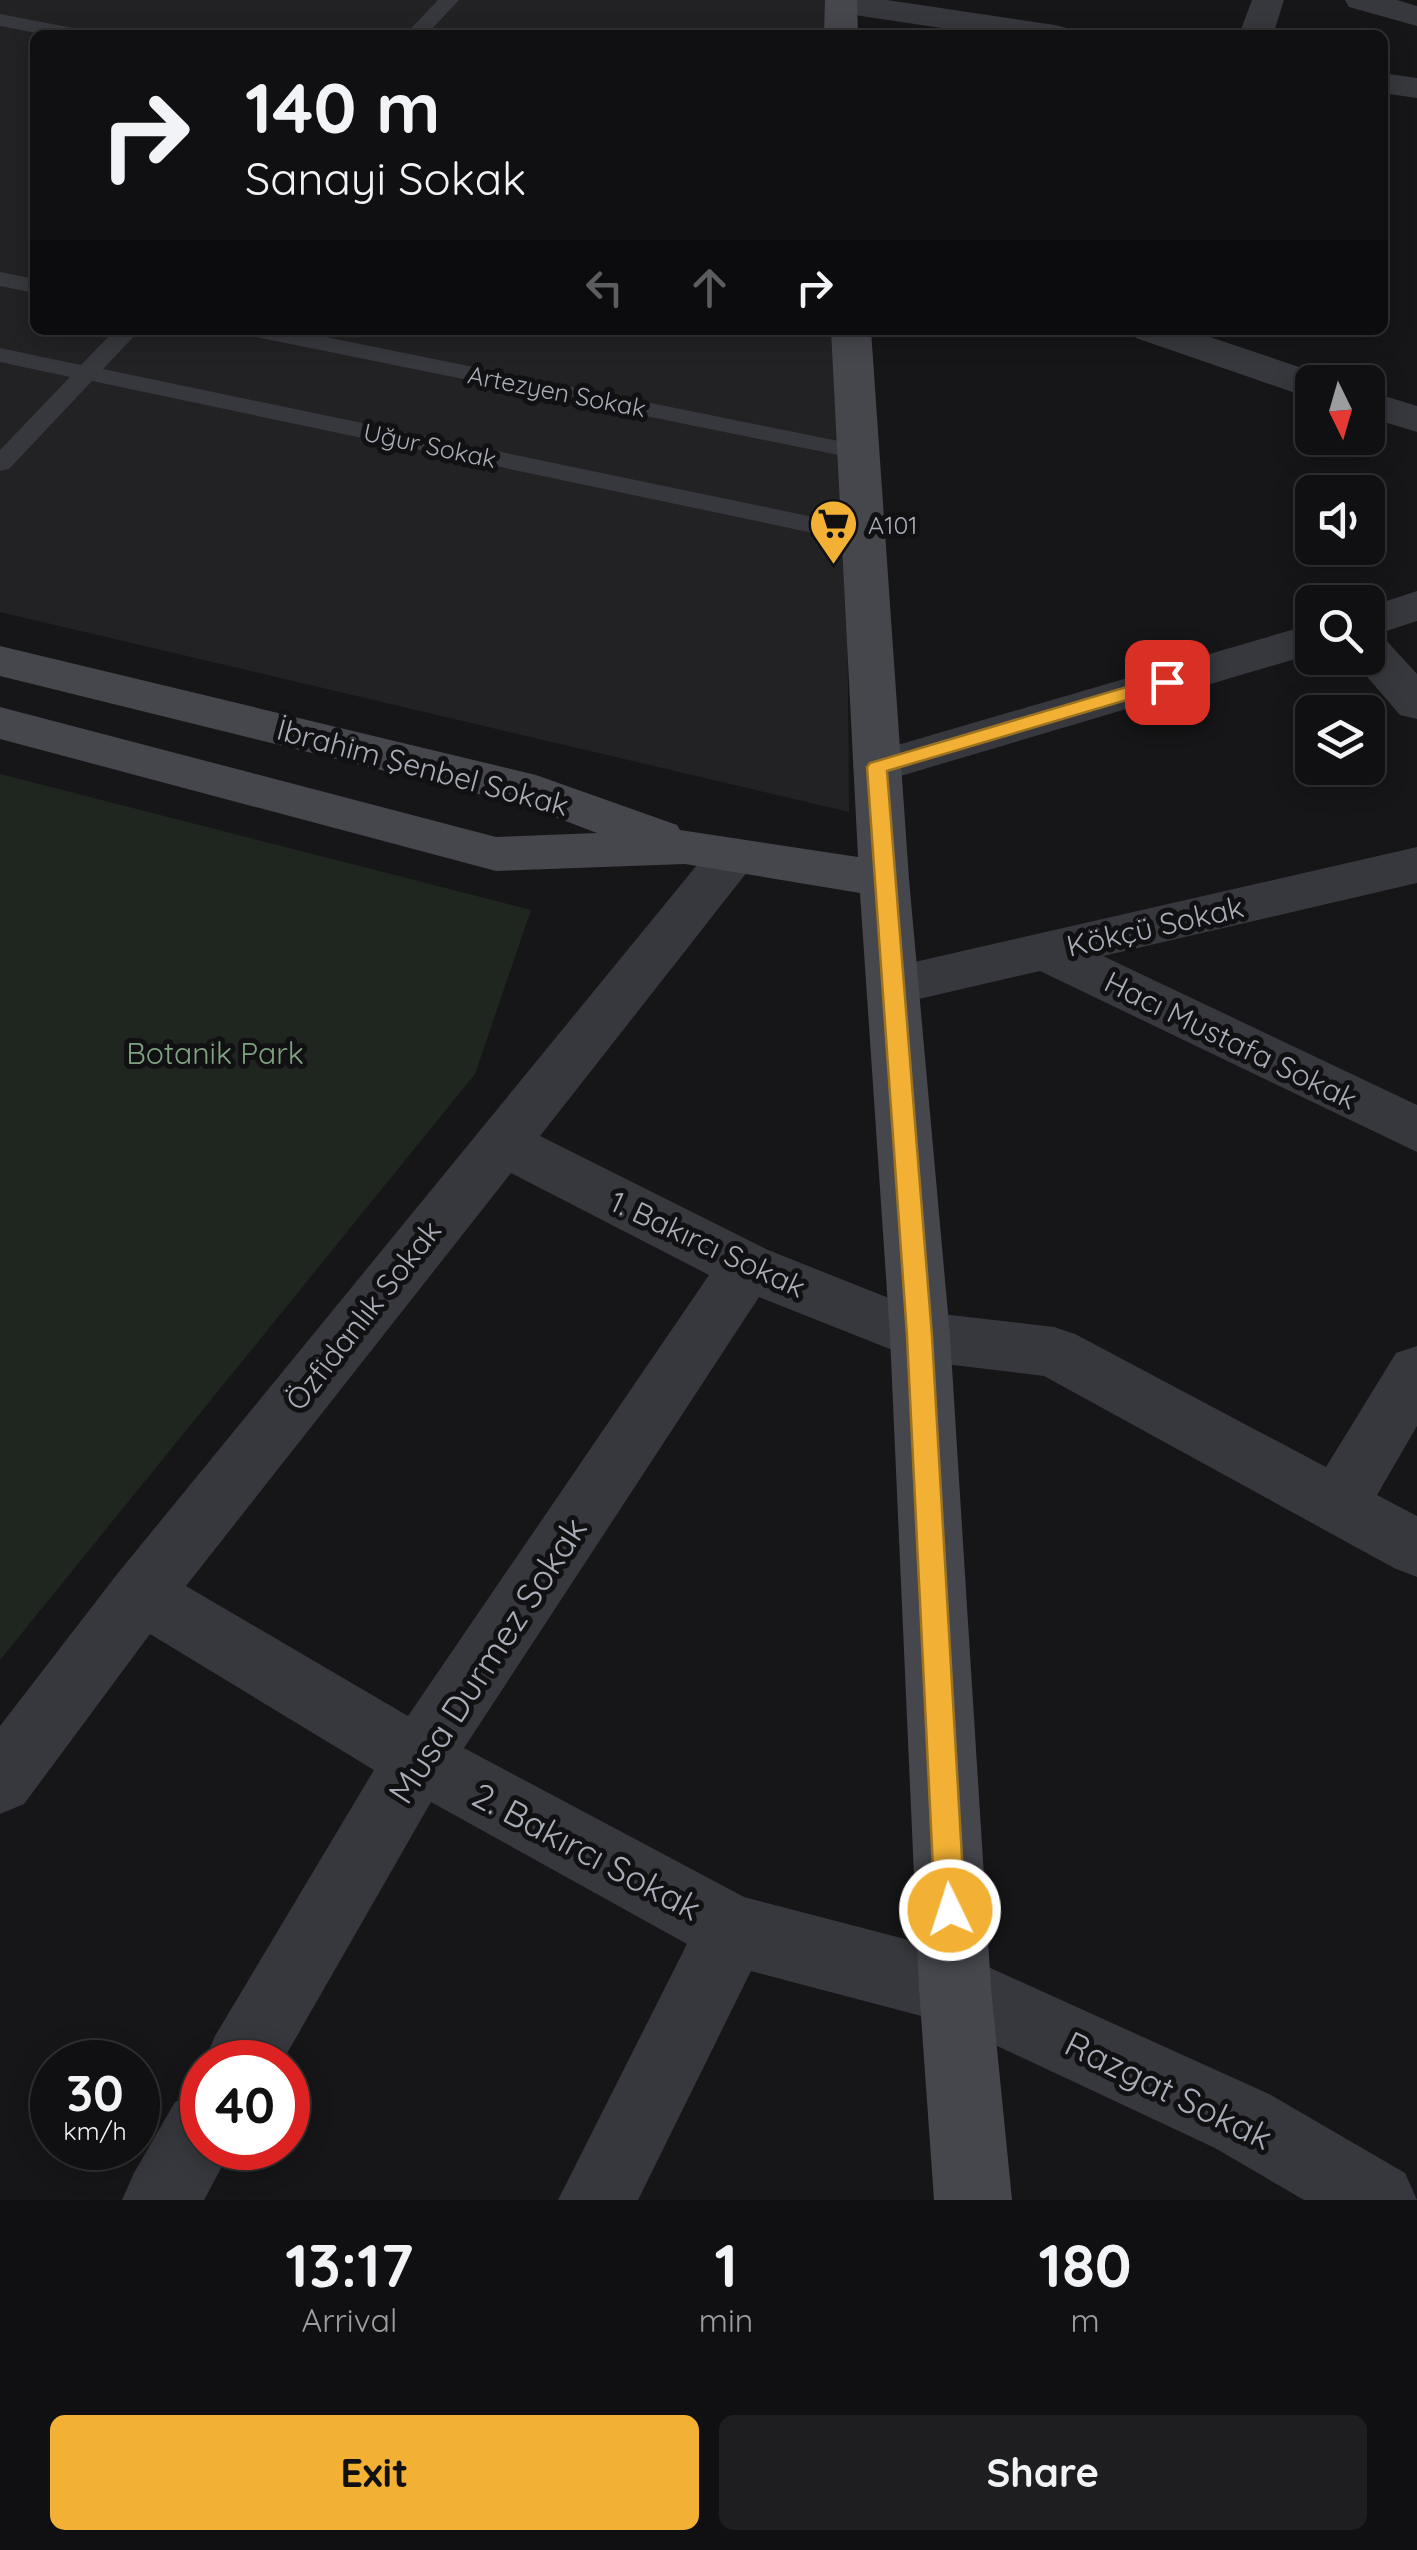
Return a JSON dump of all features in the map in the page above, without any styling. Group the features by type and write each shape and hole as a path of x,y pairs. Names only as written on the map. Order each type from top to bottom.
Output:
{"street":[{"path":"1258,30 1268,0"},
{"path":"1361,0 1417,16"},
{"path":"841,13 1006,30"},
{"path":"1388,84 1417,88"},
{"path":"852,335 884,879 920,1336 955,1988 973,2200"},
{"path":"1165,335 1295,379"},
{"path":"1385,406 1414,412"},
{"path":"1385,616 1417,605"},
{"path":"877,767 1295,643"},
{"name":"İbrahim Şenbel Sokak","path":"0,661 536,792 709,851"},
{"path":"1385,667 1417,704"},
{"name":"İbrahim Şenbel Sokak","path":"0,723 496,854 709,851"},
{"path":"709,851 884,879"},
{"name":"Özfidanlık Sokak","path":"0,1781 141,1594 501,1142 709,851"},
{"name":"Kökçü Sokak","path":"893,986 1417,866"},
{"name":"Hacı Mustafa Sokak","path":"1045,951 1417,1130"},
{"name":"1. Bakırcı Sokak","path":"501,1142 746,1267 920,1336 1054,1352 1417,1548"},
{"name":"Musa Durmez Sokak","path":"254,2040 418,1759 746,1267"},
{"path":"1338,1504 1417,1372"},
{"name":"2. Bakırcı Sokak","path":"141,1594 418,1759 734,1930 955,1988"},
{"path":"597,2200 734,1930"},
{"name":"Razgat Sokak","path":"955,1988 1242,2121 1378,2200"},
{"path":"161,2200 180,2167"}],"lane":[{"path":"421,30 449,0"},
{"path":"0,20 52,30"},
{"path":"0,279 30,285"},
{"path":"0,464 123,335"},
{"name":"Artezyen Sokak","path":"281,335 858,452"},
{"name":"Uğur Sokak","path":"0,355 861,535"}],"shaded area":[{"path":"0,0 843,0 843,30 30,30 30,335 845,335 849,812 0,612"}],"green space":[{"name":"Botanik Park","path":"0,774 531,910 475,1074 0,1660"}],"place":[{"name":"A101","path":"833,566"}],"route":[{"path":"950,1910 920,1336 877,767 1167,682"}]}
